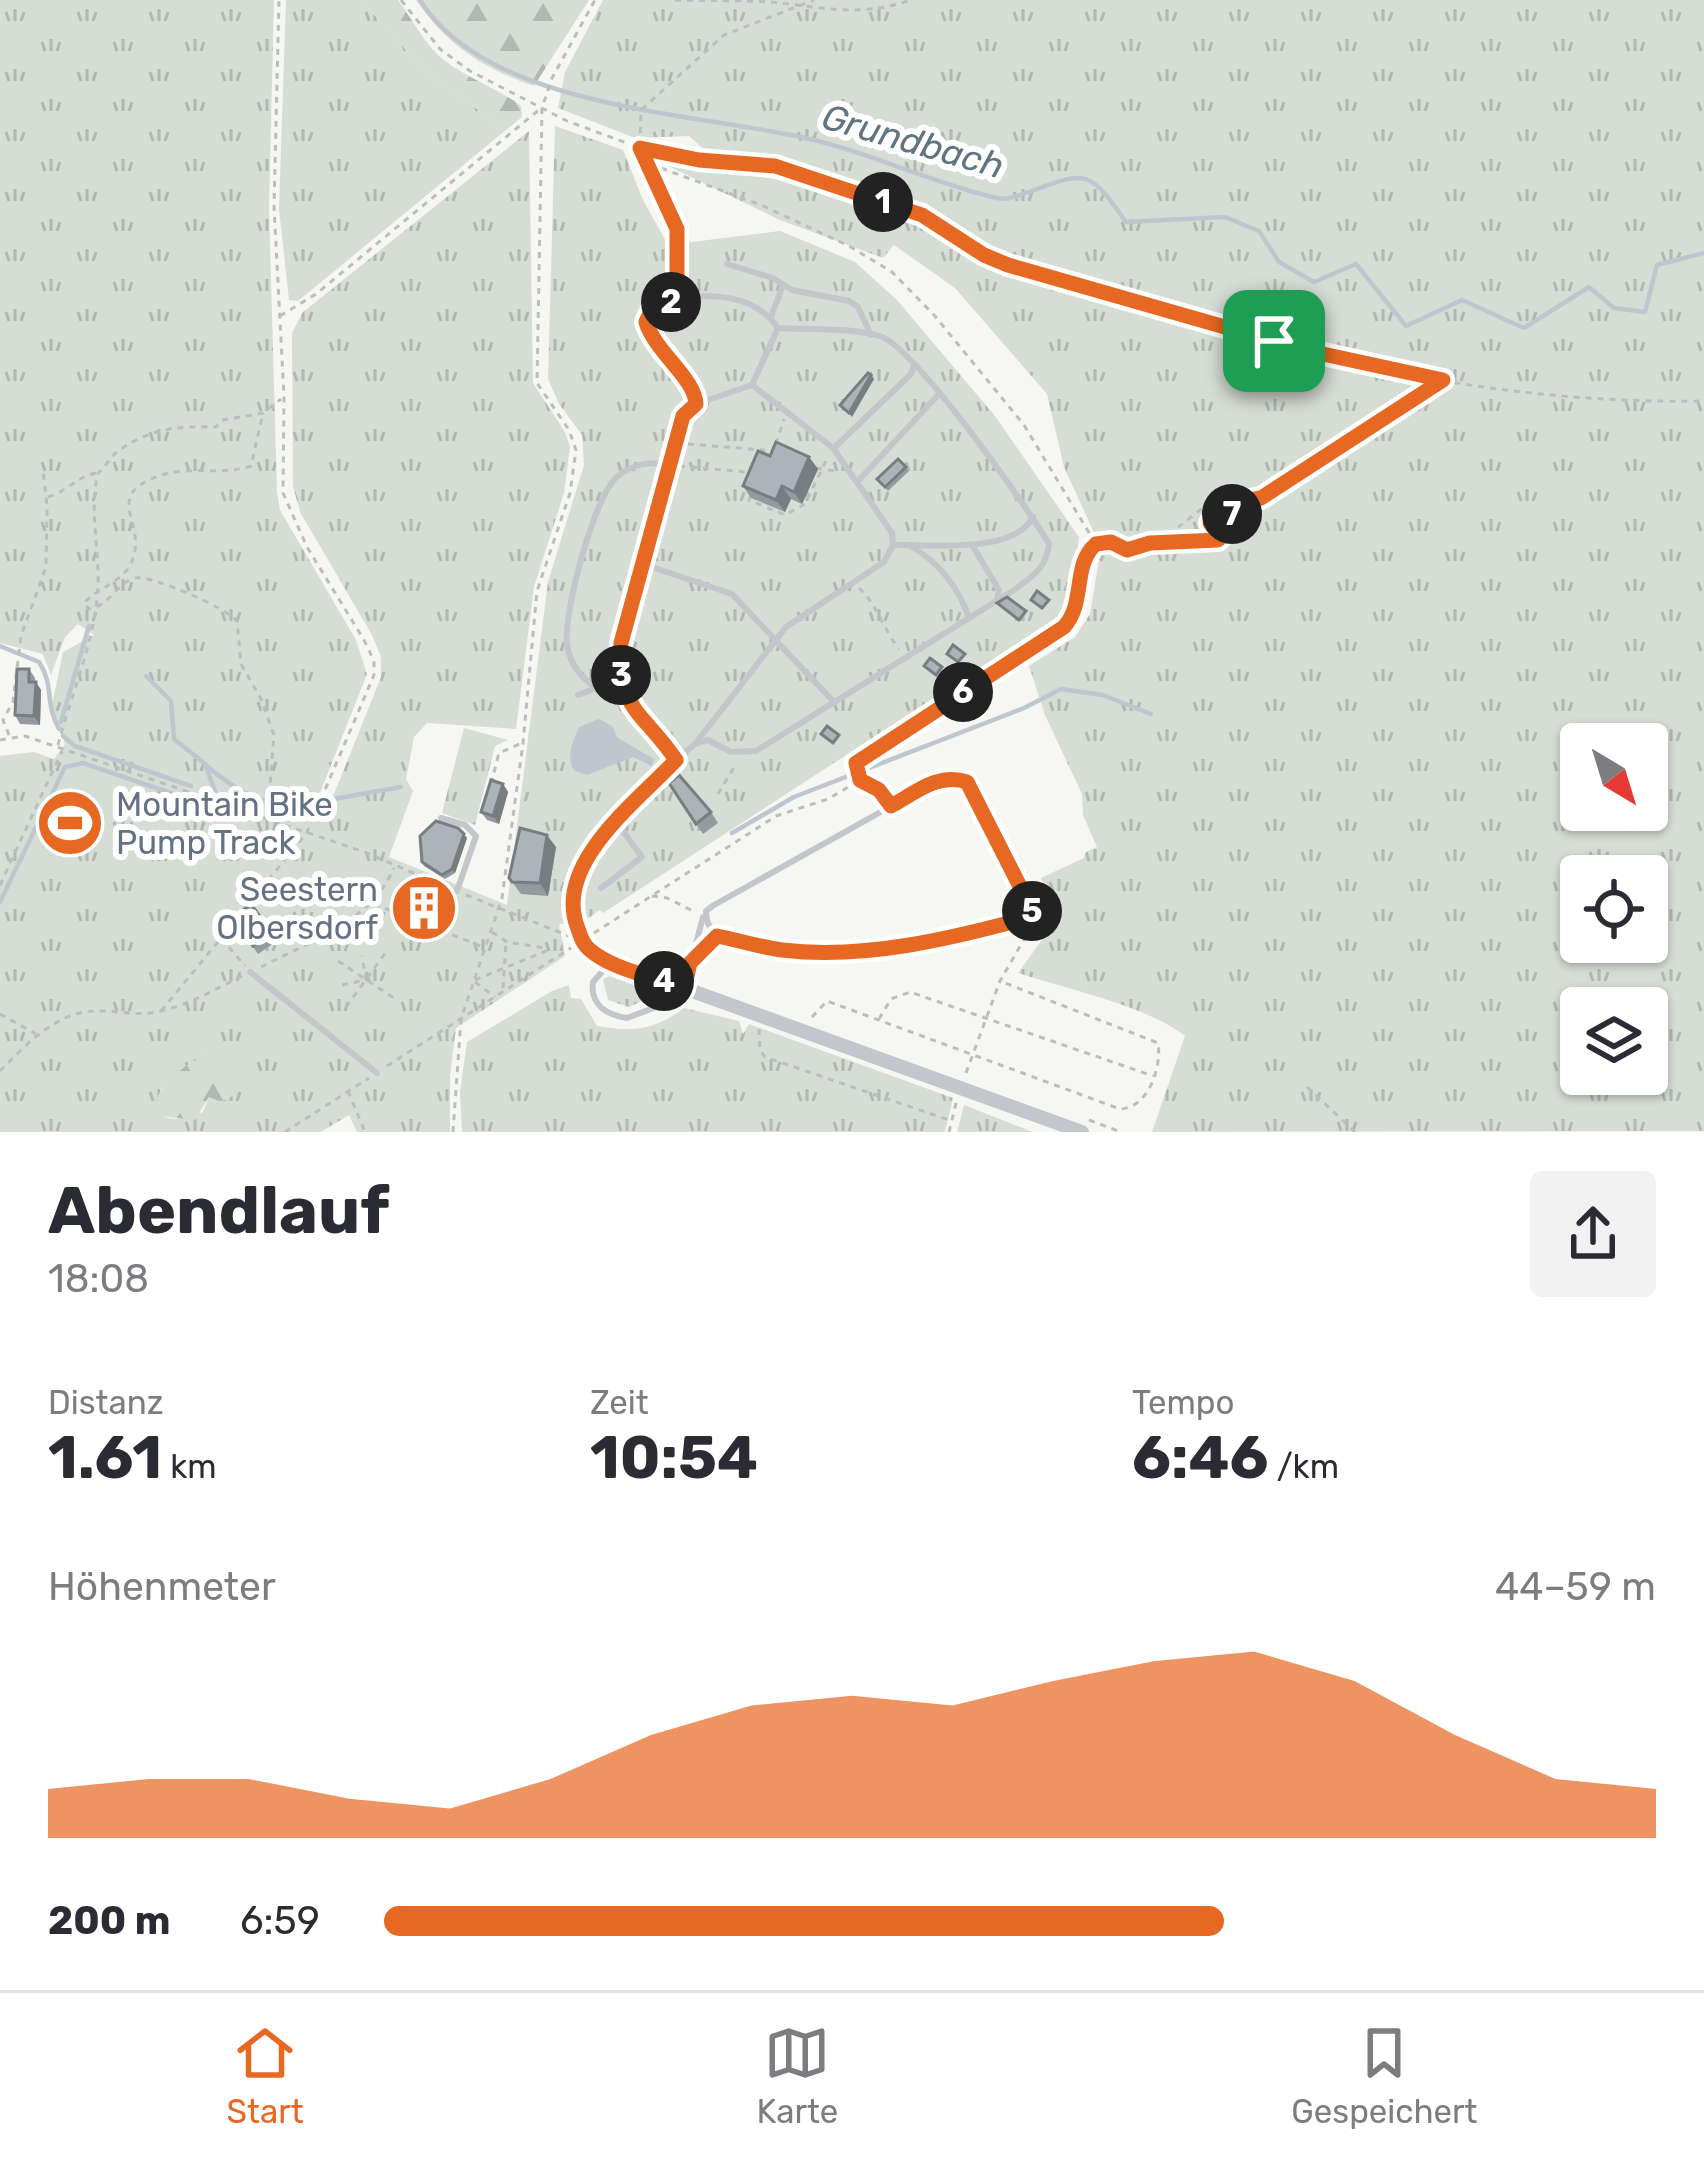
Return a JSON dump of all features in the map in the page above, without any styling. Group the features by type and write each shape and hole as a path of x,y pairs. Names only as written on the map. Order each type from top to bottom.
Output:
{"street":[{"path":"576,944 684,989 1082,1132"}],"lane":[{"path":"727,264 783,285 849,301 858,307 872,334"},
{"path":"771,317 783,285"},
{"path":"696,404 696,394 659,349 646,322 652,309 713,294 771,317 778,328"},
{"path":"695,744 708,740 731,752 756,751 1043,569 1049,544 898,345 872,334 778,328"},
{"path":"676,760 625,697 619,667 621,643 683,416 696,404 752,385 778,328"},
{"path":"833,448 914,365"},
{"path":"576,944 573,888 582,861 695,744 774,639 884,562 893,545 892,533 833,448 752,385"},
{"path":"859,480 939,394"},
{"path":"594,689 575,665 567,645 570,610 590,532 608,485 620,474 641,464 671,465"},
{"path":"893,545 972,544 1011,538 1033,517"},
{"path":"909,544 945,573 969,618"},
{"path":"972,544 999,590 997,600"},
{"path":"643,564 732,594 835,702"},
{"path":"578,694 594,689 625,697"},
{"path":"954,777 967,782 1035,916 961,936 842,952 781,950 717,936 708,925 706,910 938,780 954,777"},
{"path":"441,818 465,824 476,836 457,891"},
{"path":"601,888 642,857 617,823"},
{"path":"612,962 596,976 591,989 598,1006 627,1018 651,1011 684,989 703,917"},
{"path":"690,963 717,936"},
{"path":"250,972 376,1073"}],"path":[{"path":"161,1011 308,832 374,675 374,661 287,509 283,493 284,396 274,207 279,0"},
{"path":"401,0 440,49 470,71 542,108 640,148 699,160 775,166 922,215 1008,265 1309,351 1443,380 1630,400 1704,401"},
{"path":"453,1132 461,1018 500,908 523,743 537,591 570,493 576,450 569,430 537,382 542,108 552,78 595,0"},
{"path":"675,0 879,11 911,0"},
{"path":"677,301 677,229 640,148 641,110 724,35 814,0"},
{"path":"280,316 316,294 542,108"},
{"path":"650,164 761,205 850,246 892,272 934,315 1024,425 1096,544"},
{"path":"891,806 879,790 860,780 854,768 877,747 1064,627 1078,607 1084,561 1096,544 1111,542 1127,550 1179,528 1209,503 1261,498 1443,380"},
{"path":"46,498 67,492 80,477 104,470 114,454 163,430 180,424 216,427 222,420 262,413 284,396"},
{"path":"776,448 786,412"},
{"path":"95,609 84,603 122,575 133,559 136,531 128,512 130,493 170,472 251,466 262,413"},
{"path":"671,465 746,472 771,460 763,450 676,443"},
{"path":"757,482 749,500 785,515 805,504 833,448"},
{"path":"803,461 821,470"},
{"path":"10,737 3,721 13,702 18,653 46,567 43,469"},
{"path":"0,885 60,748 95,609 93,491 98,473"},
{"path":"1150,543 1218,540 1221,537 1210,523 1232,526 1221,510 1246,516 1238,502"},
{"path":"95,609 123,584 143,577 155,578 231,613 239,628 241,664 262,700 274,735 269,785 254,814"},
{"path":"853,583 870,597 880,622 906,658"},
{"path":"0,740 25,736 308,832 395,867 384,890 346,923 198,999 161,1011 125,1015 85,1011 38,1035 0,1071"},
{"path":"491,784 500,754 523,743"},
{"path":"718,794 742,752"},
{"path":"461,1018 776,816 828,800 860,780"},
{"path":"650,896 668,898 703,917"},
{"path":"372,903 484,947"},
{"path":"500,908 576,944"},
{"path":"949,1132 1000,981 1035,916"},
{"path":"491,931 507,942 551,949"},
{"path":"221,938 250,972"},
{"path":"503,991 507,942"},
{"path":"473,981 551,949 576,944"},
{"path":"346,1007 386,952"},
{"path":"362,956 366,980"},
{"path":"338,961 394,998"},
{"path":"342,985 366,980"},
{"path":"473,981 495,997"},
{"path":"811,1019 827,1001 1120,1109 1138,1105 1147,1095 1160,1051 1152,1038 1000,981"},
{"path":"878,1020 891,999 910,992 1153,1076"},
{"path":"0,1014 38,1035"},
{"path":"762,1016 758,1037 765,1057 952,1120"},
{"path":"1307,1087 1355,1132"},
{"path":"348,1091 365,1132"}],"green space":[{"path":"0,0 274,0 269,208 277,492 280,510 356,640 367,674 318,798 334,794 381,677 381,657 300,512 293,486 292,333 302,313 529,131 533,383 570,447 564,493 534,587 516,729 427,723 414,737 406,779 413,791 389,857 507,905 548,582 584,465 582,435 548,379 555,126 623,150 668,245 780,231 855,262 897,300 995,416 1079,537 1071,609 603,913 600,910 580,924 559,924 565,956 456,1028 450,1132 357,1132 349,1115 321,1132 0,1132 0,756 34,752 54,759 65,744 52,705 63,652 94,635 78,624 65,637 51,675 43,654 0,643","holes":["207,1052 221,1102 209,1097 203,1112 178,1119 154,1111 161,1089"]},
{"path":"286,0 361,0 426,72 506,130 298,301 289,300 279,209"},
{"path":"361,0 398,0 438,55 521,106 522,117 506,130 426,72"},
{"path":"416,0 589,0 534,86 468,54"},
{"path":"603,0 1704,0 1704,1131 1152,1132 1185,1036 1128,1007 1018,973 1059,924 1041,878 1097,847 1083,815 1082,794 1045,715 1029,666 1075,637 1090,614 1101,548 1064,467 1047,394 955,288 894,245 883,258 780,220 654,159 827,188 805,167 774,157 708,153 689,136 635,138 558,108 565,72"},
{"path":"464,728 508,740 495,746 475,825 442,813"},
{"name":"Mountain Bike Pump Track","path":"70,772 110,791 69,875 30,856"},
{"path":"616,974 632,983 643,982 648,998 629,1007 608,1000 603,979"},
{"path":"569,985 571,998 581,999 597,1026 642,1028 684,1008 739,1021 743,1034 749,1024 953,1098 945,1132 462,1132 460,1092 467,1042"},
{"path":"213,1048 227,1056 234,1095 221,1102 209,1097 195,1120 159,1116 154,1111 168,1081"},
{"path":"964,1105 1033,1132 957,1132"}],"shaded area":[{"path":"599,719 612,726 618,738 654,759 652,766 633,757 587,775 575,771 570,756 579,727"}],"building":[{"path":"871,375 849,413 840,405"},
{"path":"776,442 809,457 794,492 782,486 776,500 743,486 758,451 770,456"},
{"path":"898,459 906,467 885,487 877,479"},
{"path":"1037,591 1049,600 1042,608 1031,600"},
{"path":"1007,597 1026,611 1019,620 997,603"},
{"path":"953,645 965,654 958,662 947,654"},
{"path":"930,658 942,667 936,675 924,666"},
{"path":"17,669 29,669 29,682 36,682 34,716 15,715"},
{"path":"827,726 839,735 833,743 821,734"},
{"path":"679,775 711,812 696,824 669,783"},
{"path":"491,780 503,784 493,816 481,812"},
{"path":"436,821 464,834 452,869 442,875 422,862 420,836"},
{"path":"520,828 547,835 540,883 509,878"},
{"path":"408,888 433,898 428,910 403,901"},
{"path":"251,904 271,932 253,946 233,918"}],"waterway":[{"name":"Grundbach","path":"420,0 452,36 494,64 599,101 814,140 997,198 1083,178 1102,190 1126,222 1225,217 1259,231 1279,262 1314,282 1356,264 1406,326 1462,300 1524,328 1589,287 1614,308 1645,312 1657,265 1704,253"},
{"path":"61,722 89,626"},
{"path":"0,646 39,662 59,729"},
{"path":"146,676 171,701 174,739 205,764 216,794 251,806"},
{"path":"732,833 794,797 1024,708 1061,689 1103,695 1151,714"},
{"path":"63,736 75,746 191,786"},
{"path":"0,902 65,767 83,763 200,803"},
{"path":"207,766 254,797 309,805"},
{"path":"328,800 401,787"}],"place":[{"name":"Mountain Bike Pump Track","path":"70,823"},
{"name":"Seestern Olbersdorf","path":"424,908"}],"route":[{"path":"640,148 699,160 775,166 922,215 1008,265 1274,341 1378,369 1443,380 1261,498 1238,502 1246,516 1221,510 1232,526 1210,523 1221,537 1218,540 1150,543 1133,550 1111,542 1096,544 1084,561 1075,616 1064,627 856,763 860,780 879,790 891,806 938,780 954,777 967,782 1035,916 961,936 842,952 781,950 717,936 690,963 684,989 590,951 573,915 573,888 582,861 676,760 625,697 619,667 621,643 683,416 696,404 696,394 659,349 646,322 652,309 677,301 677,229 640,148"}]}
